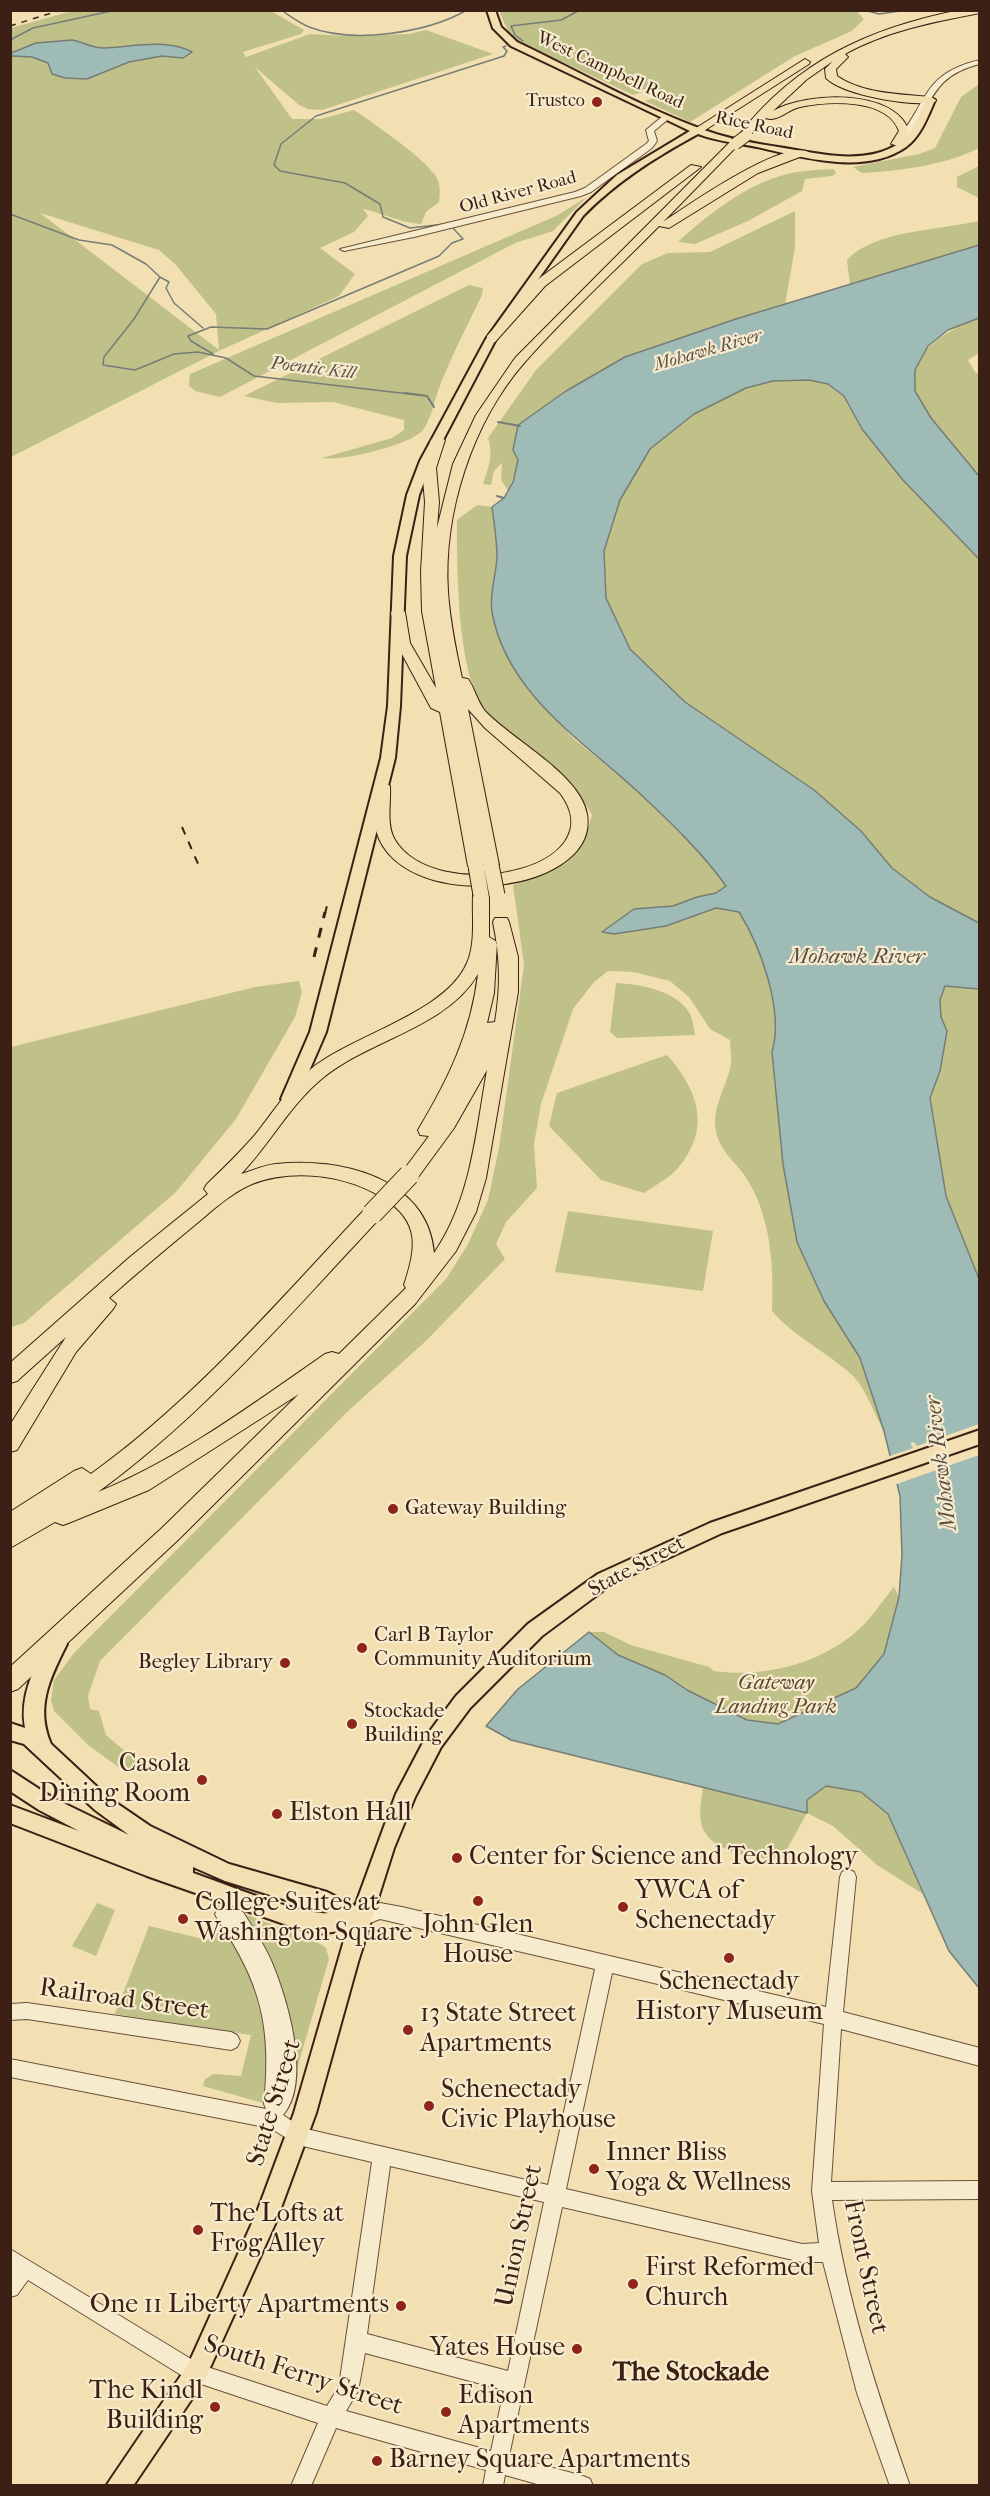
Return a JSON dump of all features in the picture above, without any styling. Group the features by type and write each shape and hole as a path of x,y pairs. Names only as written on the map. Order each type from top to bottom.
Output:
{"highway":[{"path":"698,130 827,51 883,28 949,10"},
{"path":"746,135 806,75 850,50 916,24 979,10"},
{"path":"850,50 829,68 830,77 836,82 863,92 928,100"},
{"path":"404,1171 452,1092 477,1033 485,997 489,895 446,631 441,581 443,534 454,481 466,447 482,415 509,373 730,144 731,132 786,78 827,51"},
{"path":"491,339 532,290 697,165 789,107 807,102 836,100 872,106 895,116 905,128 896,144"},
{"path":"593,284 652,236 693,207 781,157 805,153"},
{"path":"598,263 697,165"},
{"path":"428,553 443,480 471,414 517,347 573,287"},
{"path":"438,440 429,468 432,502 428,591 432,632 458,773"},
{"path":"398,612 403,643 435,698 483,865"},
{"path":"382,786 383,830 390,845 411,865 440,876 489,880 526,874 556,860 575,838 579,816 574,800 473,705 446,631"},
{"path":"10,1375 152,1249 250,1153 286,1104 323,1068 442,1002 460,988 472,972 478,956 489,895"},
{"path":"10,1682 171,1533 413,1294 438,1264 458,1229 472,1195 509,992 509,957 501,922 489,895"},
{"path":"13,1532 63,1508 187,1401 404,1171 454,1114 484,1055 499,998 503,960 501,922"},
{"path":"10,1444 69,1347 152,1249 226,1191 260,1174 288,1168 319,1168 362,1178 386,1190 406,1207 423,1240 424,1252 419,1276 405,1298 380,1325 266,1406 141,1484 13,1532"}],"main road":[{"name":"West Campbell Road","path":"491,10 497,28 514,44 698,130"},
{"name":"Rice Road","path":"698,130 711,135 805,153 855,157 896,148 913,135 928,100"},
{"path":"667,117 684,132 675,143"},
{"path":"286,1104 318,1032 382,786 393,721 400,556 407,519 421,472 491,339 589,205 630,170 698,130"},
{"name":"Rice Road","path":"698,130 836,155 871,153 896,144"},
{"name":"State Street","path":"118,2486 196,2373 267,2216 298,2136 360,1919 386,1845 406,1794 434,1741 464,1702 535,1630 605,1579 716,1528 824,1493 980,1437"},
{"path":"53,1762 45,1752 35,1729 33,1703 44,1668 68,1628"},
{"path":"10,1731 31,1738 53,1762 115,1814 150,1836 225,1872 303,1897 327,1902 360,1919"},
{"path":"10,1779 46,1804 82,1823 154,1855 229,1893"},
{"path":"10,1814 147,1867 318,1924 360,1919"}],"street":[{"name":"Rice Road","path":"896,144 907,134 936,82 943,75 980,62"},
{"name":"Old River Road","path":"344,249 414,235 588,190 650,146 653,141 650,130 667,117"},
{"name":"Front Street","path":"848,1877 828,2074 821,2192 830,2252 867,2393 900,2486"},
{"path":"360,1919 380,1911 391,1913 605,1963 980,2057"},
{"path":"230,1916 262,1959 276,1996 285,2038 287,2086 278,2108 273,2104 277,2037 270,1998 256,1963 230,1916"},
{"name":"Union Street","path":"493,2486 557,2196 605,1963"},
{"name":"Railroad Street","path":"10,2012 27,2012 231,2041"},
{"path":"10,2068 274,2120 298,2136 802,2253 830,2252"},
{"path":"301,2486 331,2417 348,2391 382,2155"},
{"path":"821,2192 980,2190"},
{"path":"10,2288 18,2263"},
{"name":"South Ferry Street","path":"18,2263 196,2373 331,2417 583,2486"},
{"path":"357,2341 516,2384"}],"green space":[{"path":"502,10 861,10 858,13 864,19 852,31 795,56 690,122 645,101 666,94 656,88 633,95 511,38 500,13"},
{"path":"72,11 271,11 304,30 301,34 243,52 246,57 310,34 347,36 409,34 426,30 493,54 322,110 308,109 299,105 255,67 292,119 321,119 354,110 385,132 409,150 435,175 439,185 439,202 426,212 421,224 406,222 363,209 368,216 354,232 320,248 355,274 339,296 219,351 11,457 11,28","holes":["40,213 159,250 176,265 216,314 219,350"]},
{"path":"979,84 979,148 952,159 906,169 862,173 853,167 919,154 935,148 961,97"},
{"path":"979,166 979,198 957,187 957,177"},
{"path":"833,169 836,173 832,176 805,179 802,191 748,221 695,244 678,242 723,205 761,183 796,172"},
{"path":"587,197 553,231 515,243 220,397 195,391 189,386 190,374 556,216"},
{"path":"795,211 795,247 785,305 626,357 566,391 518,426 513,449 518,460 509,492 501,480 502,463 494,471 491,485 483,484 490,456 488,438 536,370 642,264 668,253 710,252"},
{"path":"979,221 979,245 850,285 847,260 859,250 891,237"},
{"path":"469,285 483,288 482,295 446,372 426,425 416,436 391,447 359,455 322,458 392,438 404,430 404,420 333,402 277,403 244,396"},
{"path":"979,318 979,353 968,360 975,372 979,374 979,476 925,412 915,391 914,377 923,353 944,335"},
{"path":"809,380 828,384 844,396 862,429 902,479 979,559 979,923 930,897 892,868 861,831 814,790 685,702 630,649 606,598 604,551 620,500 650,449 694,414 746,388 773,381"},
{"path":"477,505 492,507 497,555 492,610 528,689 573,738 636,790 711,864 727,887 716,893 673,906 634,909 603,932 614,934 666,926 716,908 739,912 755,943 773,999 775,1036 772,1052 783,1164 824,1301 860,1358 884,1431 857,1380 790,1329 772,1311 769,1241 760,1207 754,1191 721,1145 716,1131 716,1113 731,1063 730,1040 710,1029 689,997 670,981 634,972 608,971 594,982 573,1009 541,1104 534,1144 537,1188 506,1222 496,1244 505,1259 427,1340 348,1411 100,1661 88,1696 90,1709 99,1711 106,1735 140,1764 128,1774 88,1745 54,1711 51,1700 54,1680 74,1653 446,1279 468,1244 488,1200 499,1148 524,965 513,885 542,874 564,862 581,844 592,815 583,800 559,774 490,717 479,701 470,679 458,594 457,520"},
{"path":"299,981 302,992 295,1017 236,1119 176,1192 24,1323 11,1327 11,1047 255,987"},
{"path":"616,983 658,990 678,1000 691,1016 695,1035 617,1038 610,1032"},
{"path":"945,986 979,989 979,1279 946,1196 930,1098 940,1071 947,1031 941,1017 940,1000"},
{"path":"667,1055 687,1082 697,1110 698,1124 689,1153 675,1172 644,1193 601,1180 549,1126 557,1093"},
{"path":"568,1211 713,1231 703,1291 555,1272"},
{"name":"Gateway Landing Park","path":"894,1587 899,1597 884,1654 856,1688 816,1757 581,1638 589,1632 604,1632 631,1645 709,1667 714,1671 733,1673 771,1670 809,1660 843,1642 868,1620"},
{"path":"826,1786 861,1792 888,1814 923,1894 877,1865 833,1826 807,1813 782,1858 762,1858 727,1850 709,1837 701,1824 703,1787 806,1813 807,1800"},
{"path":"97,1903 115,1910 96,1956 72,1946"},
{"path":"224,1906 317,1942 326,1948 329,1959 294,2079 293,2099 284,2109 203,2086 205,2079 214,2074 241,2076 251,2035 115,2014 149,1926 207,1940 229,1926"}],"water":[{"path":"72,40 100,48 160,44 192,52 183,58 162,56 129,62 87,79 65,78 52,74 48,63 32,57 12,56 11,53 36,43"},
{"name":"Mohawk River","path":"979,245 979,318 948,330 928,346 915,370 915,391 931,418 979,476 979,559 902,479 862,429 844,396 828,384 809,380 773,381 746,388 694,414 650,449 620,500 604,551 606,598 630,649 685,702 814,790 861,831 892,868 930,897 979,923 979,989 945,986 940,1000 941,1017 947,1031 940,1071 930,1098 946,1196 979,1279 979,1988 949,1951 888,1814 861,1792 826,1786 807,1800 807,1813 511,1740 486,1726 518,1689 589,1632 618,1655 665,1675 687,1690 747,1720 778,1724 856,1688 884,1654 899,1597 902,1555 900,1496 884,1431 860,1358 824,1301 797,1242 783,1164 772,1052 775,1036 773,999 755,943 739,912 716,908 666,926 614,934 602,932 634,909 673,906 716,893 726,886 672,824 548,712 529,690 500,641 491,605 497,557 492,507 504,498 513,482 518,460 513,450 518,425 566,391 625,357 736,319"}],"pier":[{"path":"979,1424 979,1455 894,1485 887,1457 913,1448 910,1443 914,1442 917,1446"}],"waterway":[{"name":"Poentic Kill","path":"10,40 33,28 116,10"},
{"name":"Poentic Kill","path":"281,10 309,27 347,35 390,34 411,30 432,25 467,10"},
{"path":"523,41 515,35 511,26 561,20 580,10"},
{"path":"864,10 879,14 907,10"},
{"path":"445,224 410,228 383,217 380,204 345,183 280,171 274,165 281,144 316,116 504,56 507,51 503,47 506,46"},
{"name":"Poentic Kill","path":"10,214 79,240 112,245 146,264 160,277"},
{"path":"213,354 191,341 188,336 211,327 267,329 439,256 452,243 463,239 453,228"},
{"path":"160,277 169,282 166,288 174,303 203,328"},
{"name":"Poentic Kill","path":"160,277 134,319 104,357 103,365 135,370 174,354 198,352 226,358 254,376 418,395"},
{"name":"Poentic Kill","path":"405,393 427,396 434,407"},
{"name":"Poentic Kill","path":"498,422 520,426"},
{"path":"497,496 504,498"}],"railway":[{"path":"10,26 61,10"},
{"path":"182,827 199,866"},
{"path":"325,914 328,901"},
{"path":"314,957 325,912"}],"place":[{"name":"Trustco","path":"597,102"},
{"name":"Gateway Building","path":"393,1509"},
{"name":"Carl B Taylor Community Auditorium","path":"362,1648"},
{"name":"Begley Library","path":"285,1663"},
{"name":"Stockade Building","path":"352,1724"},
{"name":"Casola Dining Room","path":"202,1780"},
{"name":"Elston Hall","path":"277,1814"},
{"name":"Center for Science and Technology","path":"457,1858"},
{"name":"John Glen House","path":"478,1901"},
{"name":"YWCA of Schenectady","path":"623,1907"},
{"name":"College Suites at Washington Square","path":"183,1919"},
{"name":"Schenectady History Museum","path":"729,1958"},
{"name":"13 State Street Apartments","path":"408,2030"},
{"name":"Schenectady Civic Playhouse","path":"429,2106"},
{"name":"Inner Bliss Yoga & Wellness","path":"594,2169"},
{"name":"The Lofts at Frog Alley","path":"198,2230"},
{"name":"First Reformed Church","path":"633,2284"},
{"name":"One 11 Liberty Apartments","path":"401,2306"},
{"name":"Yates House","path":"577,2349"},
{"name":"The Kindl Building","path":"215,2407"},
{"name":"Edison Apartments","path":"446,2412"},
{"name":"Barney Square Apartments","path":"377,2461"}],"district":[{"name":"The Stockade","path":"691,2373"}]}
